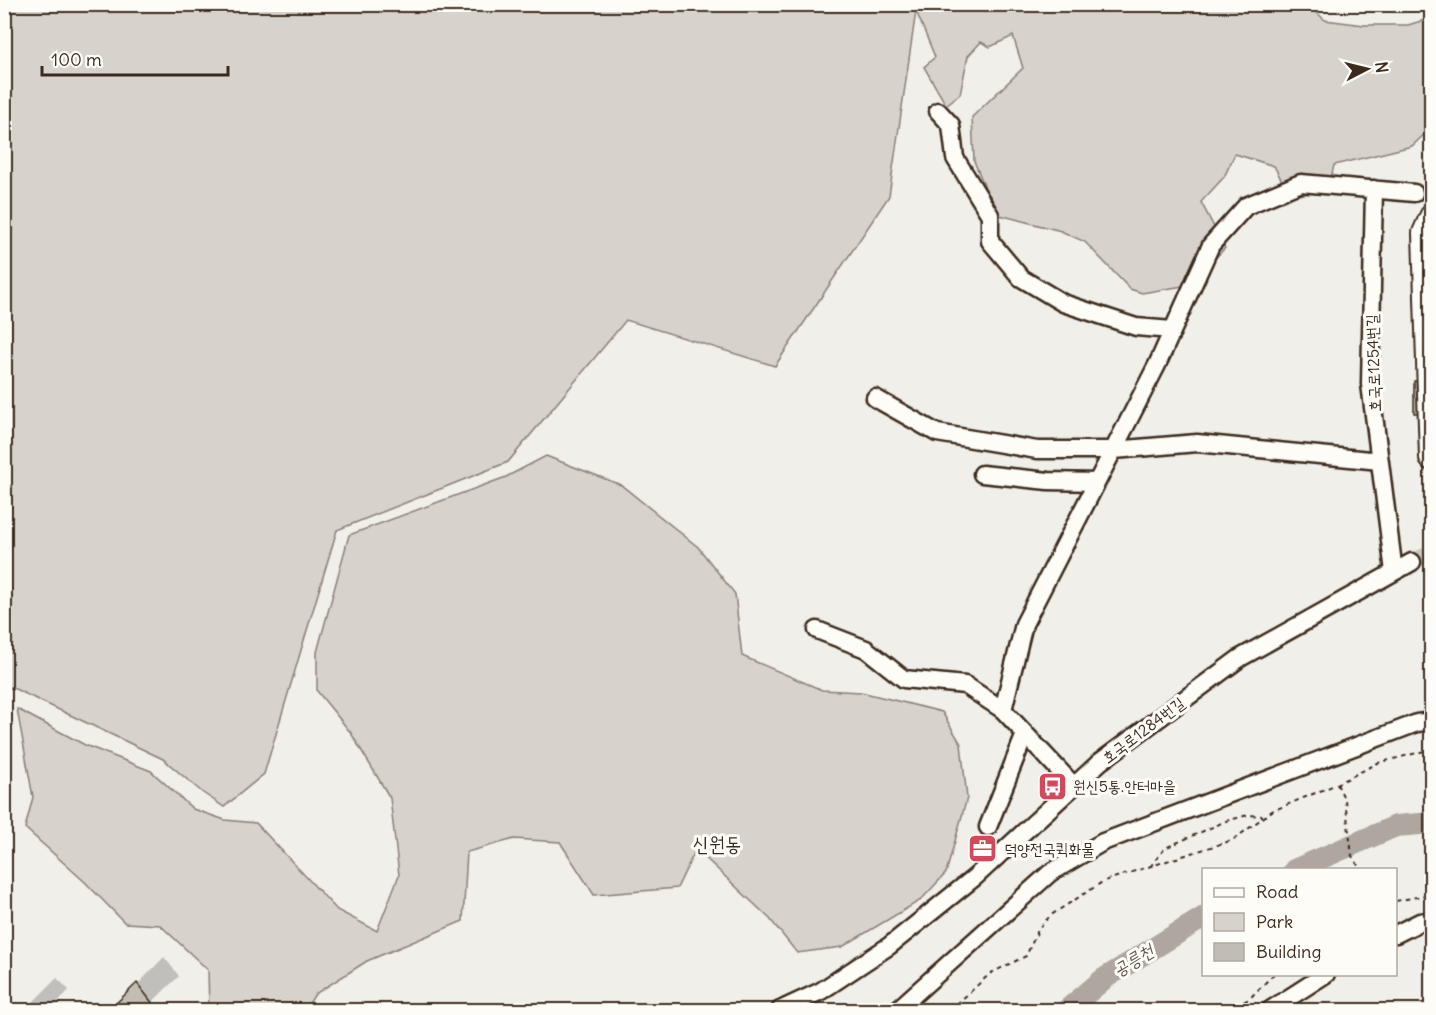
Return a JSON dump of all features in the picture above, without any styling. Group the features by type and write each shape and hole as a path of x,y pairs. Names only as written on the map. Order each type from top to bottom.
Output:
{"highway":[{"path":"1431,217 1425,233 1431,458"}],"street":[{"path":"938,111 951,125 955,158 990,215 990,241 1021,278 1063,303 1136,327 1172,330"},
{"path":"1003,710 1024,624 1114,450 1211,245 1246,206 1301,183 1414,193"},
{"name":"호국로1254번길","path":"1374,189 1370,384 1394,572"},
{"path":"875,398 938,433 1037,450 1114,450 1197,443 1380,461"},
{"path":"982,474 1048,481 1097,482"},
{"name":"호국로1284번길","path":"780,1011 821,991 889,946 975,877 1100,762 1240,658 1412,562"},
{"path":"817,630 866,649 904,679 965,685 1003,710 1074,786"},
{"path":"897,1011 1050,873 1103,842 1293,769 1418,723 1431,721"},
{"path":"988,827 1025,734"},
{"path":"1397,933 1420,922 1431,920"},
{"path":"1270,1011 1324,976"}],"path":[{"path":"950,1011 991,973 1026,956 1040,928 1051,915 1104,881 1233,840 1272,811 1338,784 1378,763 1431,749"},
{"path":"1338,784 1345,800 1352,856 1360,868"},
{"path":"1150,867 1165,848 1226,821 1248,815 1265,816"},
{"path":"1397,901 1431,894"},
{"path":"1228,1011 1249,999 1273,976"}],"green space":[{"path":"1307,4 1325,20 1364,25 1408,25 1431,18 1431,128 1412,146 1334,165 1328,191 1290,196 1274,166 1235,154 1224,177 1201,202 1225,248 1189,285 1142,293 1130,289 1085,242 1061,231 996,214 974,161 972,117 1023,68 1013,36 990,47 981,42 968,56 960,94 946,105 924,67 935,57 916,11 889,196 775,366 626,320 508,462 337,530 264,774 224,807 203,793 163,759 13,688 5,689 5,5"},
{"path":"546,456 621,485 698,547 735,594 742,656 822,690 861,692 942,712 961,744 967,798 946,873 921,900 842,947 797,953 770,919 696,849 677,888 594,895 560,842 514,839 467,852 463,921 367,961 315,994 305,1010 209,1010 208,970 160,925 125,923 85,882 25,828 33,797 17,709 85,745 151,771 193,809 225,820 256,823 337,910 377,931 399,875 390,798 351,733 317,691 317,652 349,535 506,477"}],"building":[{"path":"1414,381 1432,381 1432,413 1414,413"},
{"path":"137,983 153,1004 146,1010 109,1010"},
{"path":"29,1004 36,1010 23,1010"}],"waterway":[{"name":"공릉천","path":"1299,868 1396,826 1432,823"},
{"name":"공릉천","path":"1067,1010 1105,978 1202,918"}],"tunnel":[{"path":"1414,193 1432,191"},
{"path":"1412,562 1432,552"}],"place":[{"name":"원신5통.안터마을","path":"1052,786"},
{"name":"덕양전국퀵화물","path":"983,849"}],"district":[{"name":"신원동","path":"717,843"}]}
